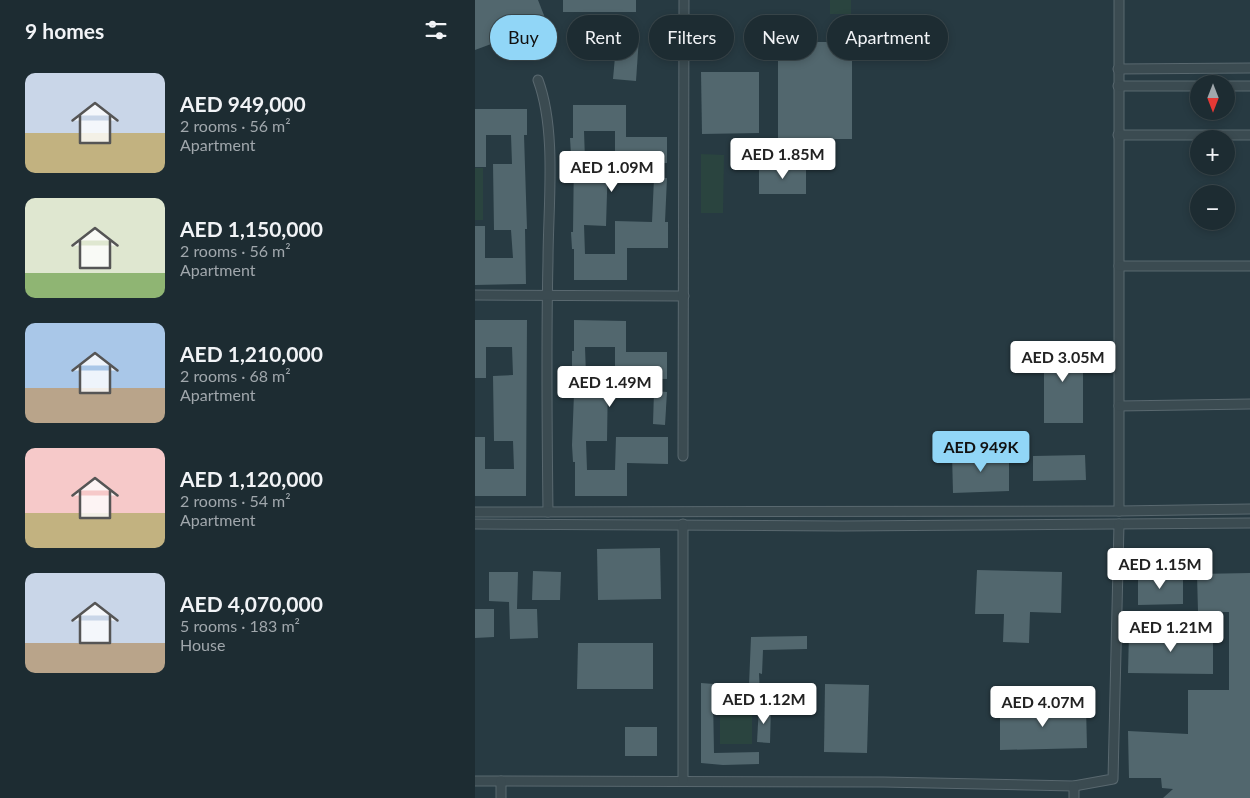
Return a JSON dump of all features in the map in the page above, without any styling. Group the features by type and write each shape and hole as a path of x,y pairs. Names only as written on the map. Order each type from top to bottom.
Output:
{"street":[{"path":"683,456 684,0"},
{"path":"1119,0 1119,511"},
{"path":"1119,69 1250,68"},
{"path":"538,80 545,98 549,135 547,296 548,512"},
{"path":"1119,86 1190,86"},
{"path":"1235,86 1250,86"},
{"path":"1118,135 1250,135"},
{"path":"1119,266 1250,266"},
{"path":"475,295 683,296"},
{"path":"1119,406 1250,404"},
{"path":"475,512 1250,509"},
{"path":"822,511 822,526"},
{"path":"842,511 842,526"},
{"path":"475,524 842,526 1250,523"},
{"path":"683,524 683,781"},
{"path":"475,781 893,782 1074,786 1113,779 1119,524"},
{"path":"501,781 501,798"},
{"path":"1074,786 1074,798"}],"green space":[{"path":"830,0 851,0 851,14 830,14"},
{"path":"701,154 724,155 723,213 701,213"},
{"path":"475,168 483,168 483,220 475,220"},
{"path":"720,703 752,703 752,744 720,744"}],"building":[{"path":"475,0 538,0 544,15 490,15 490,44 475,50"},
{"path":"563,0 636,0 636,12 563,12"},
{"path":"817,42 827,42 827,60 852,60 852,139 778,139 778,60 817,60"},
{"path":"615,60 637,60 636,81 613,79"},
{"path":"701,72 759,72 759,133 702,134"},
{"path":"573,105 626,105 626,137 667,137 667,163 615,163 615,131 584,131 585,160 608,160 606,226 584,225 585,254 615,254 615,221 652,222 654,178 667,178 665,222 668,222 668,248 627,248 627,280 574,280 574,249 572,249 571,232 573,232 574,155 571,155 570,138 573,138"},
{"path":"475,109 527,109 527,135 524,135 527,229 525,229 526,284 475,285 475,226 485,226 485,258 513,258 511,230 494,230 493,164 512,164 511,135 486,135 486,167 475,167"},
{"path":"759,165 806,165 806,194 759,194"},
{"path":"475,320 527,320 526,496 475,496 475,437 485,437 485,469 514,469 513,441 494,441 493,376 513,375 512,347 486,347 486,378 475,378"},
{"path":"574,320 626,321 626,352 667,352 667,379 615,378 615,347 585,347 586,375 608,376 607,441 586,441 587,470 615,470 616,437 668,437 668,464 627,463 627,496 575,496 575,462 573,462 572,445 575,368 572,368"},
{"path":"1044,342 1083,342 1083,423 1044,423"},
{"path":"654,391 667,392 665,425 653,424"},
{"path":"1009,453 1009,491 953,493 952,454"},
{"path":"1085,455 1086,480 1033,481 1033,456"},
{"path":"660,548 661,599 598,600 597,549"},
{"path":"977,570 1062,572 1061,613 1030,612 1029,643 1003,642 1004,614 975,614"},
{"path":"533,571 561,572 560,600 532,600"},
{"path":"489,572 518,572 517,609 537,609 538,638 510,639 509,602 489,601"},
{"path":"1250,573 1250,798 1163,798 1173,789 1162,788 1161,778 1129,778 1128,731 1188,734 1188,690 1229,690 1229,612 1198,612 1197,574"},
{"path":"1138,576 1183,576 1183,604 1138,605"},
{"path":"475,609 494,609 494,637 475,638"},
{"path":"1129,632 1213,632 1213,674 1128,673"},
{"path":"807,636 807,649 763,650 762,674 759,673 760,697 713,698 714,753 759,752 759,764 723,765 701,763 701,683 714,684 714,686 749,685 751,637"},
{"path":"578,643 653,643 653,689 577,689"},
{"path":"825,684 869,685 867,753 824,752"},
{"path":"759,706 771,706 770,743 757,742"},
{"path":"1086,706 1087,748 1000,750 1000,708"},
{"path":"625,727 657,727 657,756 625,756"}]}
